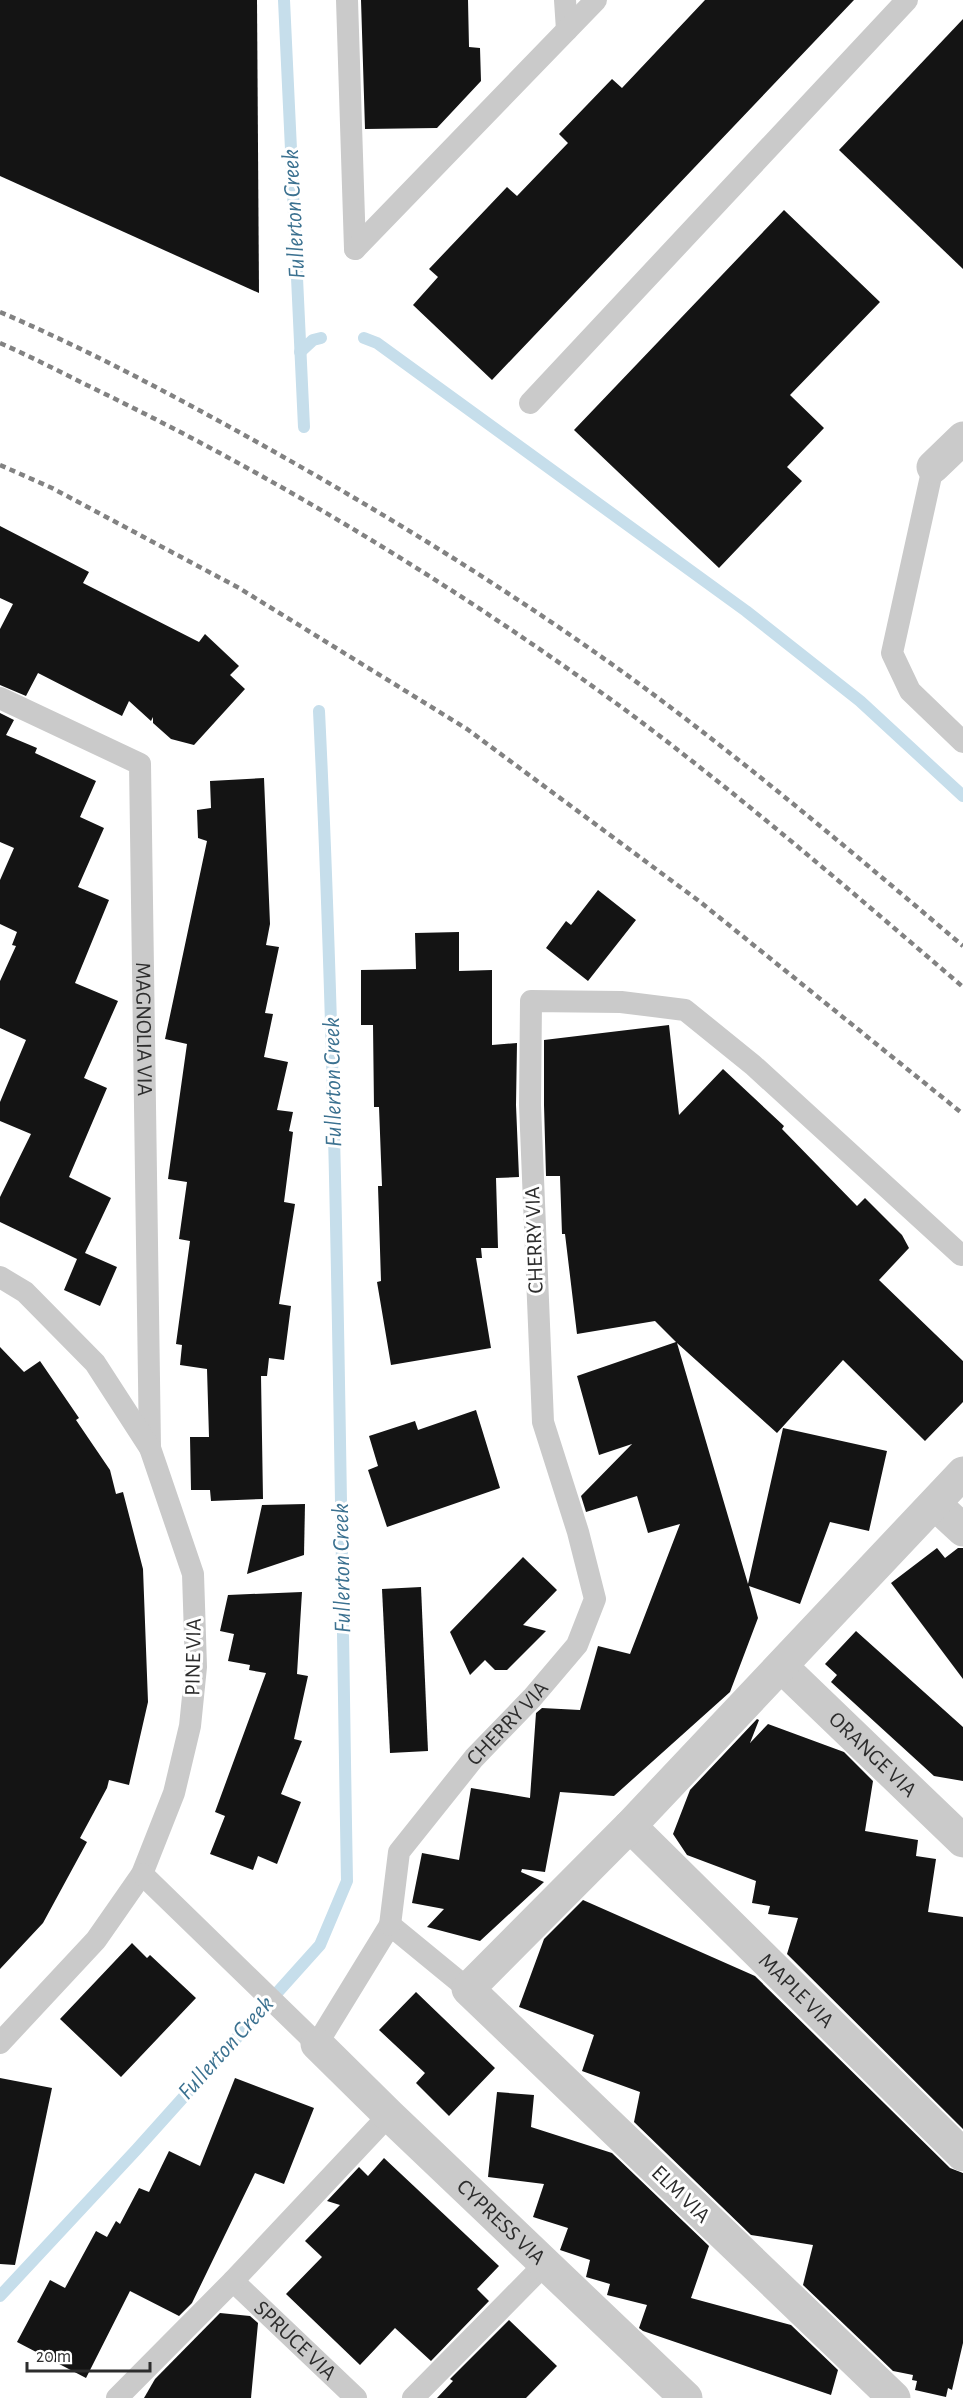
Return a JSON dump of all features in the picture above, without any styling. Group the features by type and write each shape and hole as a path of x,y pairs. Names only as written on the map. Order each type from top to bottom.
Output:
{"street":[{"path":"933,467 963,438"},
{"path":"468,1989 630,1826 963,1473"},
{"path":"935,1504 963,1530"},
{"name":"ORANGE VIA","path":"782,1666 963,1841"},
{"name":"MAPLE VIA","path":"630,1826 963,2155"},
{"name":"ELM VIA","path":"468,1989 894,2398"},
{"name":"CYPRESS VIA","path":"317,2044 686,2398"}],"lane":[{"path":"347,0 355,249 596,0"},
{"path":"565,0 567,30"},
{"path":"530,403 907,0"},
{"path":"933,467 892,653 910,691 963,742"},
{"name":"MAGNOLIA VIA","path":"0,698 140,764 150,1448"},
{"name":"CHERRY VIA","path":"317,2044 390,1924 399,1852 474,1758 532,1698 577,1646 595,1599 578,1532 543,1422 530,1106 531,1000 621,1002 685,1010 753,1065 961,1255"},
{"name":"PINE VIA","path":"0,1277 25,1292 95,1363 150,1448 193,1574 196,1666 190,1726 174,1793 142,1874 96,1941 0,2043"},
{"path":"142,1874 317,2044"},
{"path":"390,1924 468,1989"},
{"path":"117,2398 233,2281 389,2115"},
{"path":"413,2398 545,2264"},
{"name":"SPRUCE VIA","path":"233,2281 356,2398"}],"building":[{"path":"0,0 257,0 259,293 0,176"},
{"path":"361,0 468,0 469,47 480,48 481,81 437,128 365,129"},
{"path":"705,0 854,0 492,380 413,305 438,277 429,269 507,187 517,196 568,143 559,134 612,79 622,88"},
{"path":"963,19 963,269 839,150"},
{"path":"784,210 880,302 790,395 824,428 787,467 802,481 719,568 574,430"},
{"path":"0,526 89,572 83,583 199,642 205,634 239,666 230,675 245,689 194,745 171,739 153,723 153,717 151,721 129,701 122,716 38,673 26,696 0,685 0,629 13,604 0,598"},
{"path":"0,713 14,720 6,735 37,748 35,753 96,781 80,817 104,828 78,887 109,900 75,983 118,1001 84,1078 107,1088 69,1177 111,1198 85,1253 117,1267 100,1306 64,1290 77,1259 0,1222 0,1197 31,1134 0,1121 0,1102 26,1040 0,1028 0,981 16,946 12,945 17,932 0,924 0,880 14,848 0,842"},
{"path":"264,778 270,924 266,945 279,947 265,1013 273,1014 264,1057 288,1062 277,1110 293,1112 289,1131 293,1132 284,1202 295,1204 279,1304 291,1306 284,1360 269,1358 267,1376 261,1376 263,1499 211,1501 210,1490 191,1490 190,1437 209,1437 207,1369 180,1365 182,1345 176,1344 190,1241 179,1239 187,1182 168,1179 187,1044 165,1039 207,841 198,838 197,810 211,808 210,781"},
{"path":"598,890 636,920 588,981 546,948 566,921 571,925"},
{"path":"459,932 459,971 492,970 492,1045 517,1043 516,1105 519,1177 496,1178 498,1248 481,1248 482,1258 476,1258 491,1348 391,1365 377,1282 381,1281 378,1186 382,1186 379,1107 374,1107 373,1025 361,1025 361,970 416,969 415,933"},
{"path":"669,1025 679,1115 723,1069 784,1126 782,1129 857,1206 865,1198 902,1235 909,1248 879,1280 963,1361 963,1402 925,1441 843,1360 777,1433 677,1343 748,1584 783,1428 887,1451 869,1531 830,1522 800,1604 749,1586 758,1618 730,1692 614,1796 560,1792 545,1872 522,1869 521,1872 544,1882 480,1941 427,1927 444,1909 412,1903 422,1853 459,1860 471,1788 530,1798 536,1713 542,1708 580,1710 598,1646 630,1654 680,1524 648,1533 637,1496 586,1512 581,1496 632,1444 599,1455 577,1376 676,1342 655,1321 577,1334 565,1234 562,1234 560,1176 546,1176 544,1040"},
{"path":"0,1347 24,1372 40,1361 79,1418 76,1420 110,1470 116,1494 123,1492 143,1569 148,1702 129,1785 109,1780 80,1838 87,1842 43,1923 0,1969"},
{"path":"476,1410 500,1488 387,1527 368,1470 378,1466 369,1436 415,1421 418,1430"},
{"path":"305,1504 304,1555 247,1574 262,1505"},
{"path":"937,1548 945,1558 958,1548 963,1548 963,1679 891,1583"},
{"path":"523,1557 557,1590 523,1625 546,1631 507,1670 495,1670 485,1660 470,1675 450,1632"},
{"path":"421,1587 428,1751 390,1753 382,1589"},
{"path":"302,1592 297,1674 308,1676 294,1739 302,1741 281,1794 301,1802 277,1864 258,1856 253,1870 210,1854 225,1816 215,1812 266,1673 249,1670 250,1665 228,1661 234,1634 220,1631 228,1595"},
{"path":"856,1631 963,1727 963,1781 934,1776 831,1682 837,1675 825,1664"},
{"path":"757,1719 759,1720 750,1743 768,1724 844,1752 873,1781 865,1831 918,1840 916,1856 936,1859 928,1912 963,1917 963,2129 787,1954 798,1918 768,1914 770,1906 752,1903 756,1881 687,1855 673,1834 690,1790"},
{"path":"583,1900 755,1976 950,2168 963,2173 963,2343 952,2390 948,2388 946,2397 915,2390 917,2381 912,2380 913,2375 893,2371 803,2285 813,2245 751,2235 634,2122 640,2092 582,2071 594,2035 519,2007 544,1939"},
{"path":"132,1943 147,1958 150,1955 196,1998 121,2077 60,2019"},
{"path":"416,1992 495,2068 449,2116 416,2083 425,2073 379,2030"},
{"path":"0,2078 52,2088 15,2265 0,2264"},
{"path":"235,2078 314,2108 284,2184 255,2173 192,2303 179,2316 130,2291 86,2378 17,2342 50,2280 65,2288 96,2231 107,2237 116,2221 120,2224 139,2188 149,2192 169,2151 200,2166"},
{"path":"497,2092 534,2095 531,2127 612,2153 709,2246 691,2298 791,2325 838,2370 831,2395 639,2328 647,2305 607,2295 610,2284 586,2277 590,2260 560,2250 568,2228 533,2217 544,2184 488,2177"},
{"path":"384,2158 499,2266 477,2289 489,2301 431,2361 395,2328 360,2365 286,2294 322,2257 305,2241 340,2205 327,2201 359,2167 368,2176"},
{"path":"220,2313 250,2316 258,2323 251,2398 144,2398 155,2379"},
{"path":"509,2320 557,2366 526,2398 437,2398 453,2381 450,2379"}],"waterway":[{"name":"Fullerton Creek","path":"284,0 304,427"},
{"path":"300,352 313,340 321,338"},
{"path":"364,338 377,343 746,611 860,701 963,796"},
{"name":"Fullerton Creek","path":"0,2296 137,2149 320,1945 347,1881 334,1150 319,711"}],"railway":[{"path":"0,312 101,359 232,428 457,560 597,653 683,717 805,813 963,946"},
{"path":"0,343 173,428 240,464 372,540 500,622 624,709 711,776 963,987"},
{"path":"0,465 52,488 239,588 467,729 699,901 963,1114"}]}
